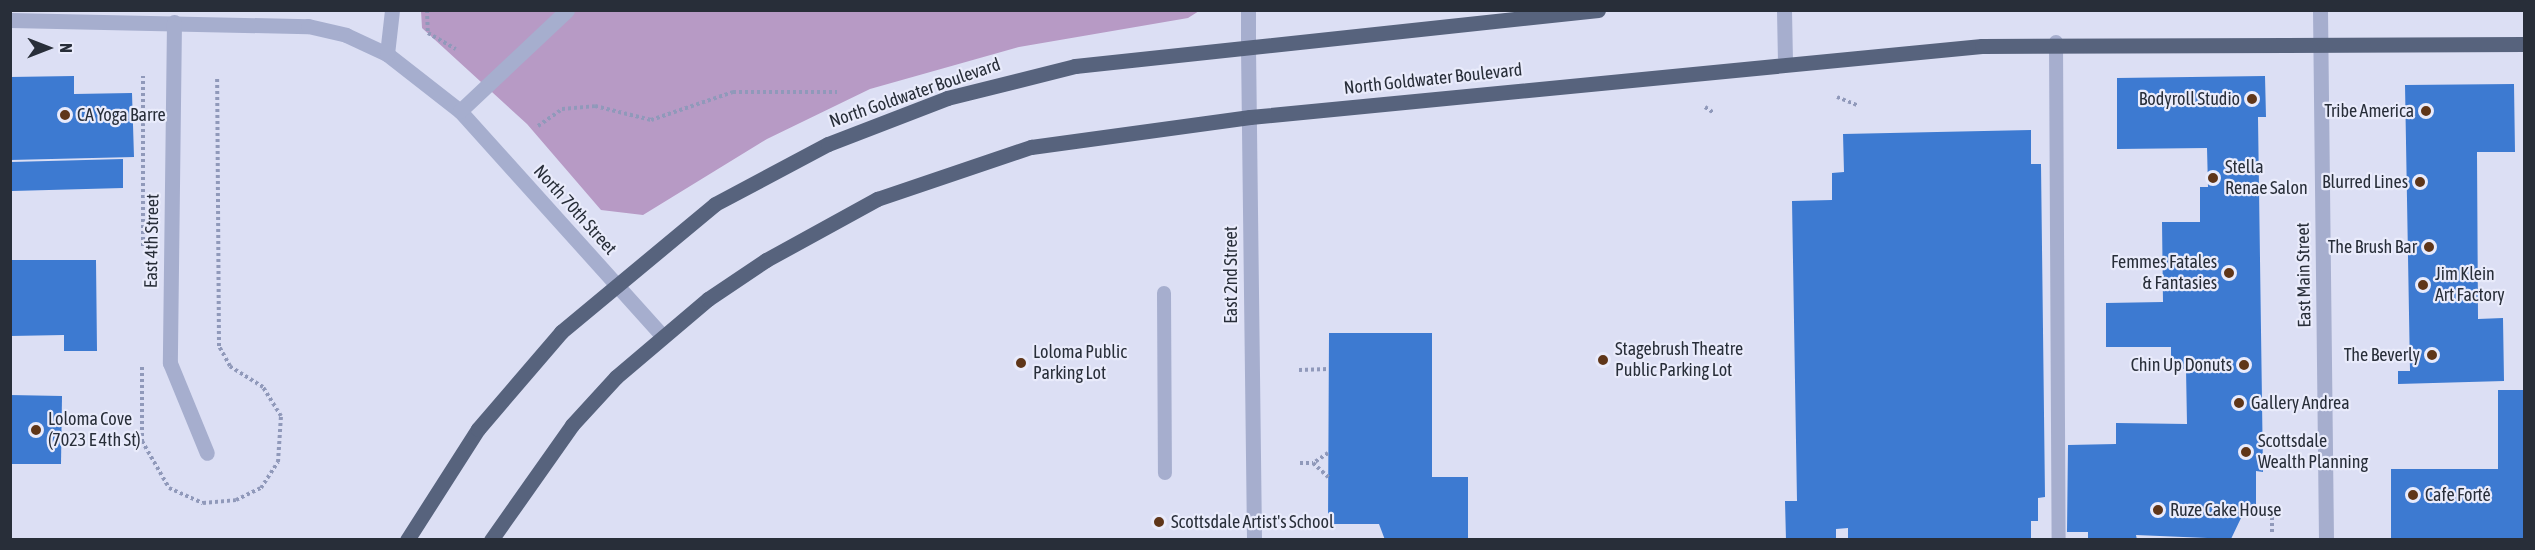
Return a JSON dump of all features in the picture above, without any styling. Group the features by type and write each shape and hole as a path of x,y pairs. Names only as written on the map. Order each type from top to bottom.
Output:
{"main road":[{"name":"North Goldwater Boulevard","path":"407,540 478,429 518,378 614,283 715,204 809,153 888,119 1008,81 1075,66 1523,15 1598,10"},
{"name":"North Goldwater Boulevard","path":"490,540 572,425 662,335 811,233 937,175 1076,139 1250,117 1785,63 2056,42 2524,44"}],"street":[{"path":"387,54 392,10"},
{"path":"460,111 567,10"},
{"name":"East 2nd Street","path":"1248,10 1254,540"},
{"path":"1784,10 1785,63"},
{"name":"East Main Street","path":"2320,10 2326,540"},
{"name":"North 70th Street","path":"10,20 174,16 308,26 346,35 387,54 460,111 662,335"},
{"name":"East 4th Street","path":"174,16 170,363 207,453"}],"lane":[{"path":"2056,42 2059,540"},
{"path":"1164,293 1165,473"}],"path":[{"path":"427,10 428,33 456,49"},
{"path":"538,126 561,109 595,106 651,120 733,92 837,92"},
{"path":"1837,97 1857,105"},
{"path":"1705,107 1714,112"},
{"path":"1299,370 1328,369"},
{"path":"1300,463 1313,463 1328,453"},
{"path":"1313,463 1328,477"},
{"path":"2272,511 2272,532"}],"shaded area":[{"path":"421,11 1199,11 1188,18 1019,47 870,89 767,139 643,215 601,210 527,124 422,28"}],"building":[{"path":"74,76 74,94 132,93 134,157 10,160 10,77"},
{"path":"2265,76 2266,117 2258,117 2263,472 2256,471 2256,505 2241,518 2231,539 2136,535 2137,540 2088,540 2088,532 2067,532 2068,445 2116,444 2116,423 2187,424 2186,369 2171,369 2171,347 2106,347 2106,303 2163,302 2162,222 2200,222 2200,187 2208,187 2207,148 2117,149 2117,78"},
{"path":"2514,84 2515,152 2477,152 2478,319 2503,318 2504,381 2398,384 2398,371 2410,371 2405,85"},
{"path":"2031,130 2031,164 2041,164 2045,497 2038,498 2038,521 2031,521 2031,540 1848,540 1848,528 1836,529 1836,540 1786,540 1785,501 1797,501 1792,201 1832,200 1832,173 1844,172 1843,134"},
{"path":"123,159 123,188 12,191 11,162"},
{"path":"10,260 96,260 97,351 64,351 64,335 10,336"},
{"path":"1329,333 1432,333 1432,477 1468,477 1468,540 1385,540 1379,524 1328,524"},
{"path":"2498,390 2524,390 2524,540 2391,540 2391,469 2498,469"},
{"name":"Loloma Cove (7023 E 4th St)","path":"10,395 62,396 61,464 10,464"}],"place":[{"name":"Bodyroll Studio","path":"2252,99"},
{"name":"Tribe America","path":"2426,111"},
{"name":"CA Yoga Barre","path":"65,115"},
{"name":"Stella Renae Salon","path":"2213,178"},
{"name":"Blurred Lines","path":"2420,182"},
{"name":"The Brush Bar","path":"2429,247"},
{"name":"Femmes Fatales & Fantasies","path":"2229,273"},
{"name":"Jim Klein Art Factory","path":"2423,285"},
{"name":"The Beverly","path":"2432,355"},
{"name":"Stagebrush Theatre Public Parking Lot","path":"1603,360"},
{"name":"Loloma Public Parking Lot","path":"1021,363"},
{"name":"Chin Up Donuts","path":"2244,365"},
{"name":"Gallery Andrea","path":"2239,403"},
{"name":"Loloma Cove (7023 E 4th St)","path":"36,430"},
{"name":"Scottsdale Wealth Planning","path":"2246,452"},
{"name":"Cafe Forté","path":"2413,495"},
{"name":"Ruze Cake House","path":"2158,510"},
{"name":"Scottsdale Artist's School","path":"1159,522"}]}
